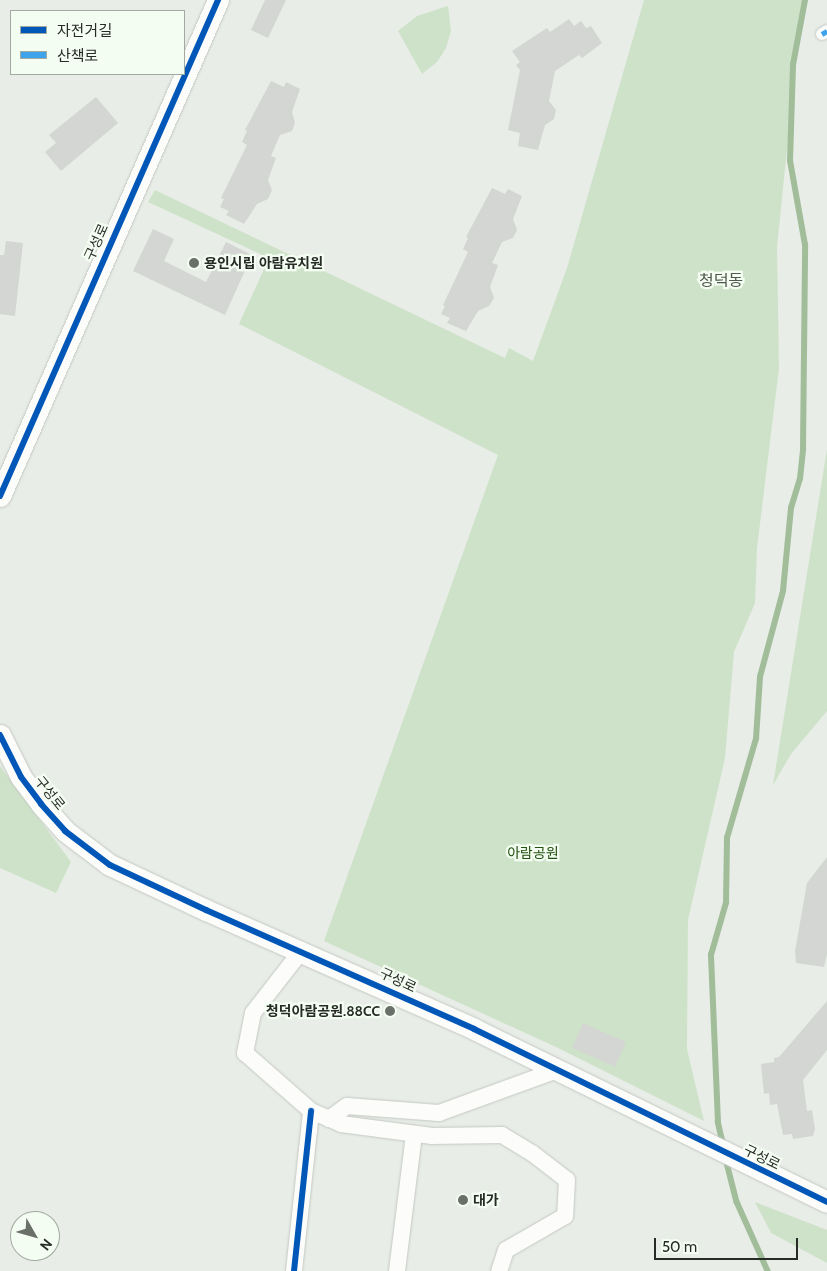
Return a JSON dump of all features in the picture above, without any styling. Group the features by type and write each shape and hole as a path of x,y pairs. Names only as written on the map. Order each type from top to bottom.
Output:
{"street":[{"name":"구성로","path":"0,496 218,0"},
{"name":"구성로","path":"0,735 21,777 65,831 85,848 156,888 302,950 557,1070 827,1202"},
{"path":"302,950 253,1013 245,1053 311,1111 341,1124 414,1134 502,1135 532,1153 567,1180 565,1216 506,1250 499,1271"},
{"path":"329,1119 347,1106 439,1114 557,1070"},
{"path":"294,1271 311,1111"},
{"path":"397,1271 414,1134"}],"green space":[{"name":"아람공원","path":"644,0 806,0 800,22 777,247 779,368 757,548 755,603 734,652 725,758 688,920 687,1049 704,1121 556,1047 324,941 498,455 239,324 269,258 148,202 155,190 505,358 509,348 533,361 567,268"},
{"path":"448,6 451,31 446,48 437,62 422,74 398,31 417,16"},
{"path":"827,449 827,711 791,754 773,785"},
{"path":"0,766 71,862 56,893 0,868"},
{"path":"755,1202 827,1230 827,1263 771,1233"}],"building":[{"path":"265,0 286,0 268,38 251,30"},
{"path":"569,19 574,26 581,21 586,28 591,26 602,43 582,58 579,55 555,71 549,101 556,110 554,119 545,125 538,150 518,146 520,133 508,130 520,70 516,65 520,62 512,51 547,28 550,32"},
{"path":"271,81 284,87 286,82 300,89 292,112 295,123 292,131 280,135 271,156 276,158 268,180 272,190 268,199 257,204 244,224 226,215 229,211 220,207 224,199 221,198 247,145 242,142 247,131 245,130"},
{"path":"96,97 118,123 61,171 45,152 56,143 49,135"},
{"path":"492,188 505,194 508,189 522,196 513,219 517,230 513,238 502,242 492,263 498,265 490,287 494,298 489,306 478,311 466,331 447,323 450,318 441,314 445,306 443,305 468,252 463,249 468,238 466,237"},
{"path":"153,229 174,239 164,261 206,282 226,242 252,255 225,315 133,271"},
{"path":"6,241 23,243 15,316 0,314 0,255 4,255"},
{"path":"827,857 827,954 824,967 796,963 795,951 807,883"},
{"path":"827,1001 827,1050 803,1080 807,1111 812,1110 815,1129 813,1136 793,1139 792,1134 783,1135 777,1104 770,1105 769,1093 764,1094 761,1064 774,1062 774,1058 779,1057"},
{"path":"583,1023 626,1042 615,1067 572,1048"}],"waterway":[{"path":"723,1145 718,1123 711,955 726,903 727,838 756,739 760,677 783,591 791,508 800,479 803,449 805,245 790,161 793,65 805,0"},
{"path":"726,1159 737,1202 768,1271"}],"marked path":[{"path":"822,34 827,31"}],"cycle path":[{"path":"0,496 218,0"},
{"path":"0,735 21,777 41,804 65,831 110,865 206,910 474,1029 827,1202"},
{"path":"294,1271 311,1111"}],"place":[{"name":"용인시립 아람유치원","path":"194,263"},
{"name":"청덕아람공원.88CC","path":"390,1011"},
{"name":"대가","path":"463,1200"}],"district":[{"name":"청덕동","path":"721,281"}]}
